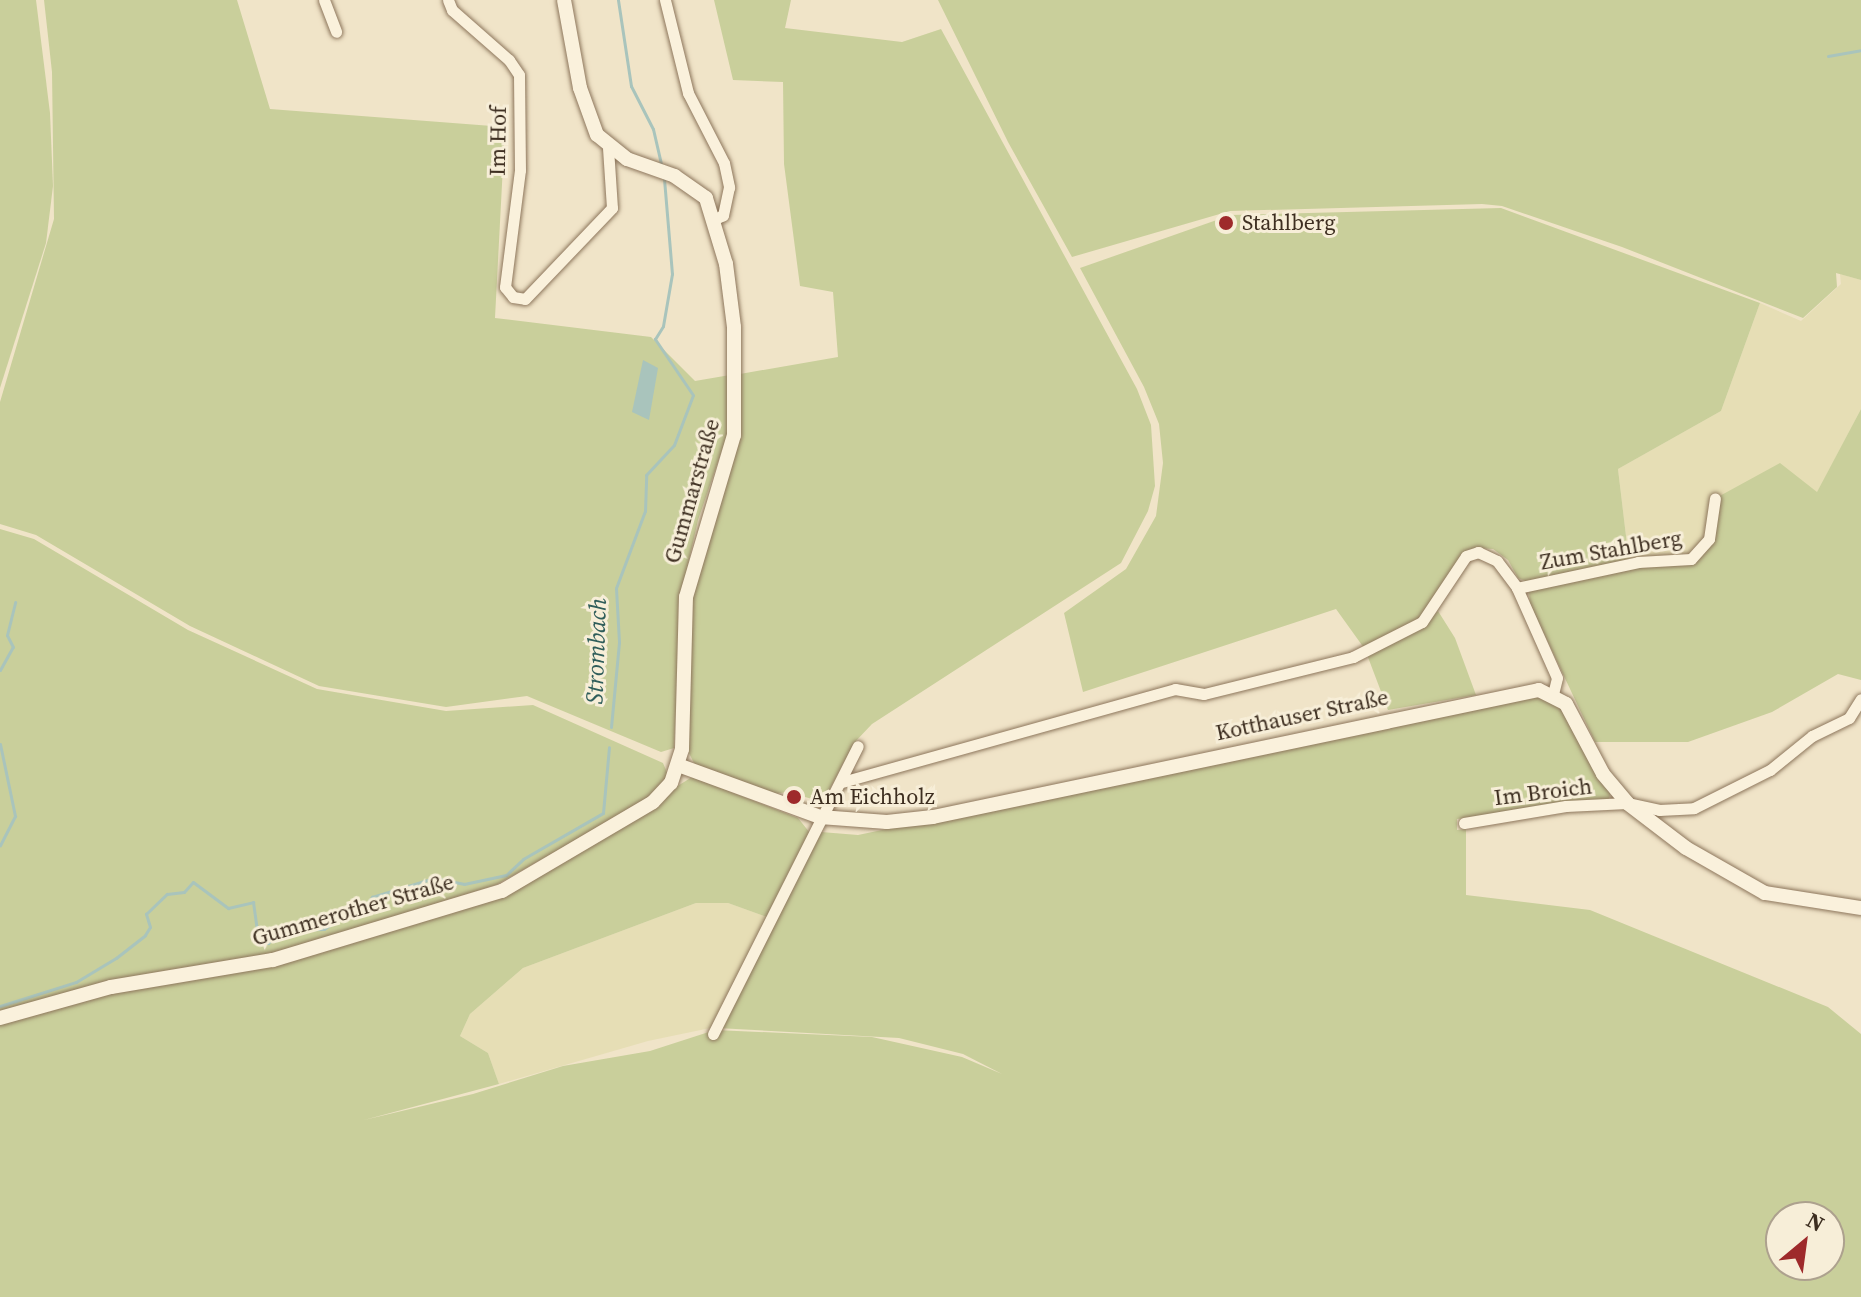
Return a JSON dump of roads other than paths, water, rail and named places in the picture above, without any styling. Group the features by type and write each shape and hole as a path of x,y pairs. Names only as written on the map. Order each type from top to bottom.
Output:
{"street":[{"path":"324,0 336,32"},
{"name":"Im Hof","path":"448,0 452,10 517,68 520,170 505,287 513,297 525,299 612,208 608,148"},
{"path":"564,0 580,88 597,135 608,148"},
{"path":"665,0 688,93 724,163 729,187 723,215 715,219"},
{"name":"Gummarstraße","path":"608,148 691,184 715,219 734,327 736,414 686,597 678,765"},
{"name":"Zum Stahlberg","path":"1517,588 1638,562 1691,559 1709,539 1715,498"},
{"path":"842,782 1175,689 1204,694 1353,657 1422,622 1466,556 1478,552 1497,561 1517,588 1557,678 1553,694 1576,718 1603,774 1627,803 1686,848 1765,893 1861,908"},
{"name":"Kotthauser Straße","path":"678,765 820,817 887,822 933,817 1528,691 1553,694"},
{"name":"Im Broich","path":"1464,823 1566,806 1627,803 1659,810 1694,808 1770,770 1812,736 1849,718 1861,699"},
{"path":"713,1034 858,746"},
{"name":"Gummerother Straße","path":"0,1018 111,987 273,960 502,891 653,802 678,765"}],"water":[{"path":"643,360 658,368 649,420 632,412"}],"waterway":[{"name":"Strombach","path":"618,0 631,86 653,129 661,163"},
{"path":"1828,56 1861,50"},
{"name":"Strombach","path":"611,727 619,642 616,588 645,511 646,475 674,445 693,395 655,339 663,326 672,274 664,179"},
{"path":"0,670 13,647 7,635 15,602"},
{"path":"0,744 15,816 0,845"},
{"name":"Strombach","path":"0,1006 76,982 116,958 145,935 150,927 146,914 167,894 184,892 193,882 228,908 253,902 258,939 268,943 281,930 324,929 352,909 364,908 372,897 434,878 464,884 506,875 523,859 603,813 609,747"}],"place":[{"name":"Stahlberg","path":"1226,223"},
{"name":"Am Eichholz","path":"794,797"}]}
